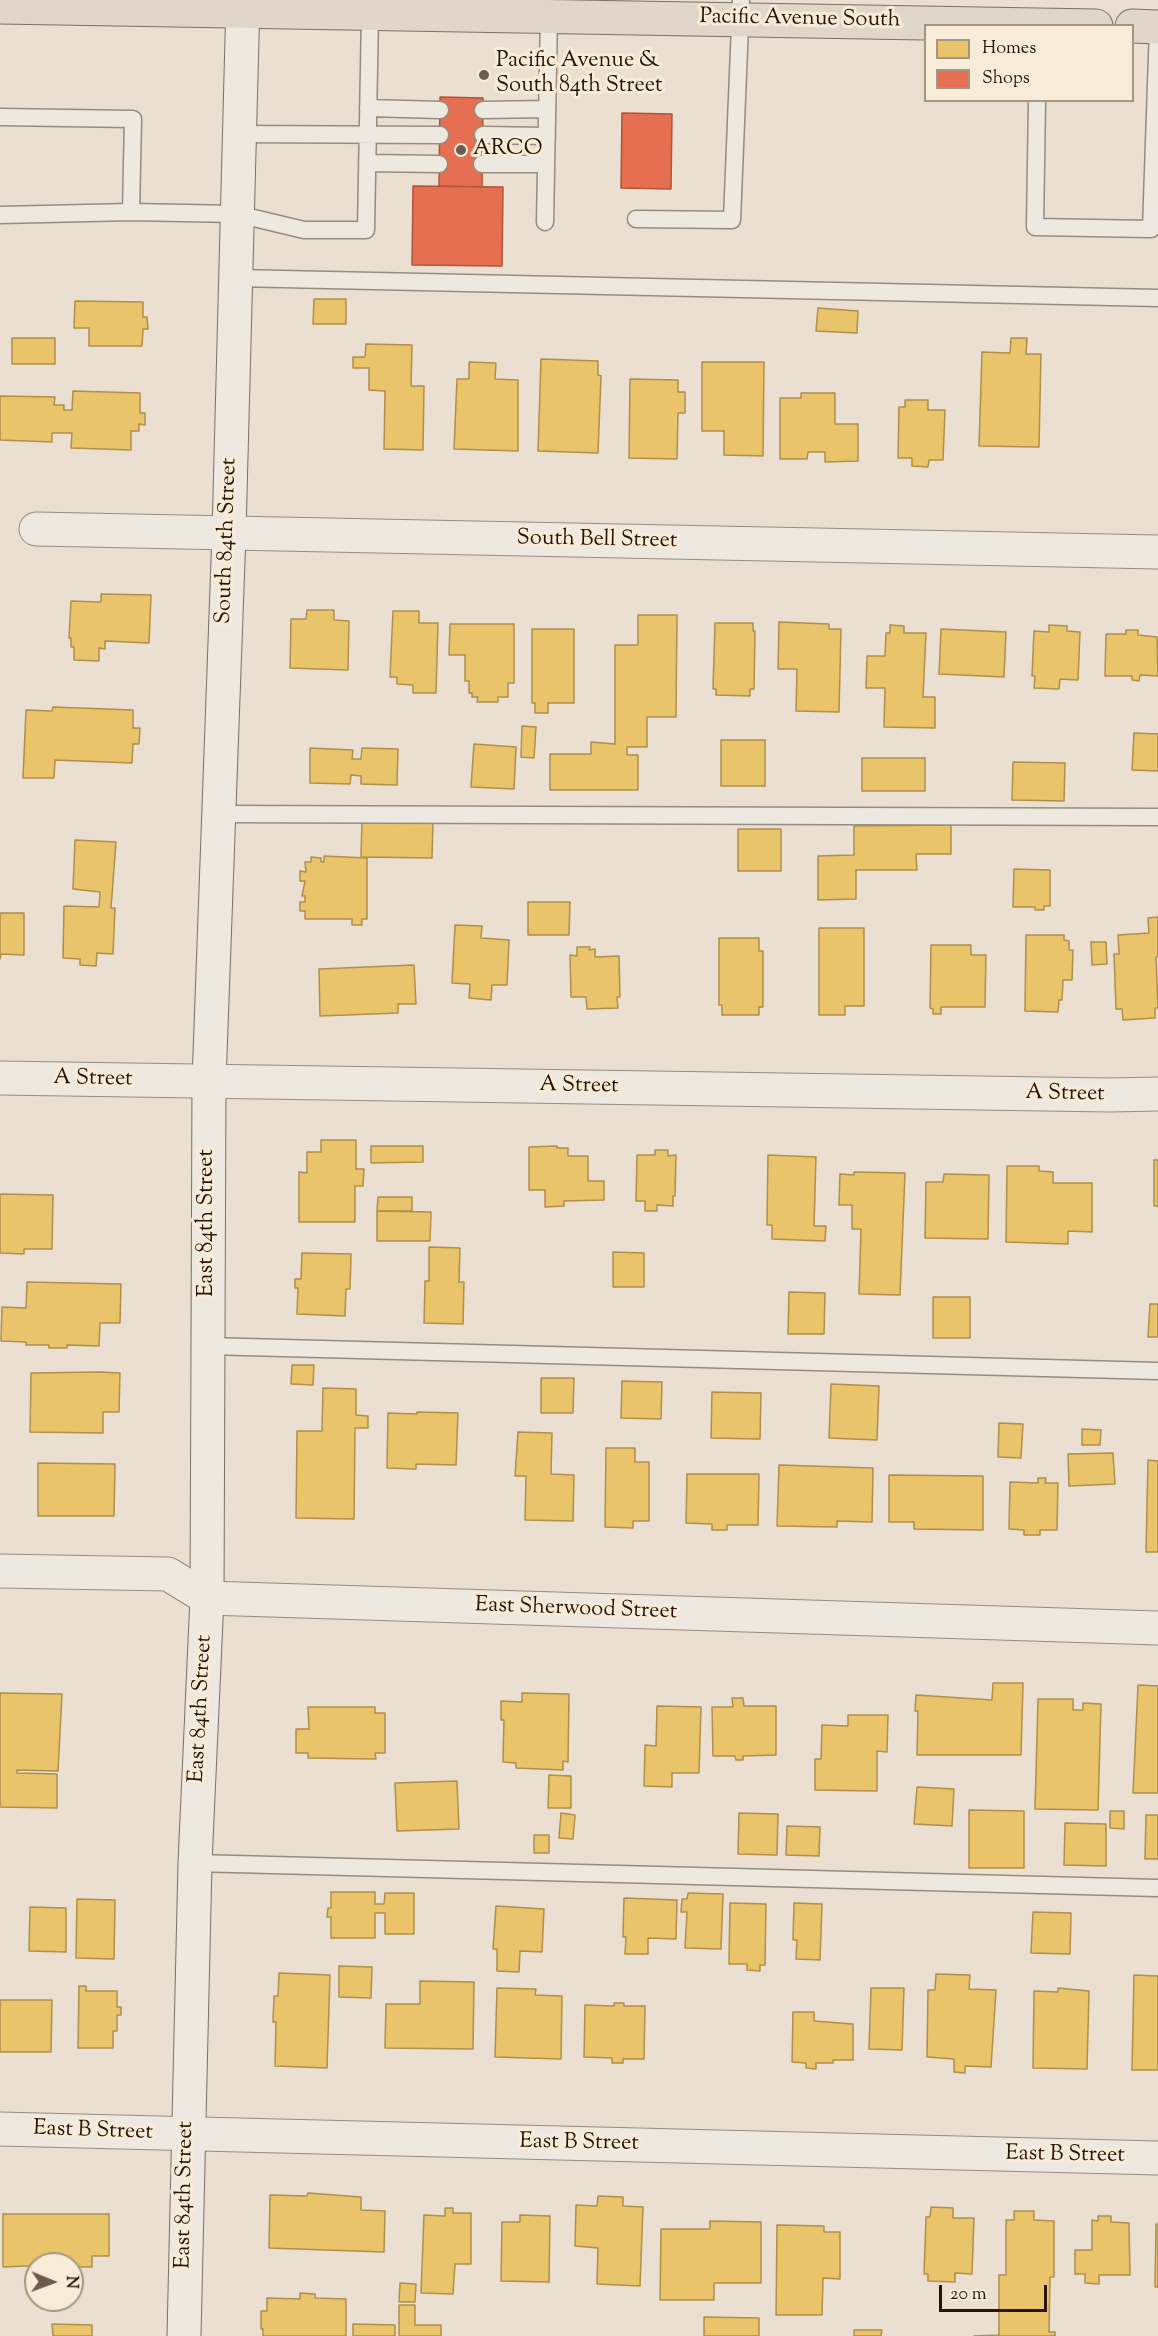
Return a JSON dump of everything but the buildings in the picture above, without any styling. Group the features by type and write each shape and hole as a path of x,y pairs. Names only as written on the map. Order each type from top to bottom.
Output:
{"main road":[{"name":"Pacific Avenue South","path":"0,7 35,4 243,5 370,13 549,16 741,10 1019,24"},
{"path":"1134,26 1158,27"}],"street":[{"name":"South 84th Street","path":"209,1082 229,533 243,5"},
{"name":"South Bell Street","path":"36,529 1158,552"},
{"name":"A Street","path":"0,1078 1158,1094"},
{"name":"East 84th Street","path":"183,2336 195,1863 207,1598 209,1082"},
{"name":"East Sherwood Street","path":"0,1572 168,1574 207,1598 1158,1628"},
{"name":"East B Street","path":"0,2129 1158,2158"}],"lane":[{"path":"636,219 732,220 741,10"},
{"path":"0,214 130,212 237,214 304,231 366,230 370,13"},
{"path":"545,222 549,16"},
{"path":"1037,102 1035,227 1152,229 1158,27"},
{"path":"368,108 440,110"},
{"path":"483,110 548,110"},
{"path":"0,117 133,119 130,212"},
{"path":"239,134 440,135"},
{"path":"483,135 547,136"},
{"path":"367,163 439,164"},
{"path":"482,164 546,164"},
{"path":"236,278 1158,298"},
{"path":"220,814 1158,817"},
{"path":"207,1346 1158,1371"},
{"path":"195,1863 1158,1888"}],"place":[{"name":"Pacific Avenue & South 84th Street","path":"484,75"},
{"name":"ARCO","path":"461,150"}]}
